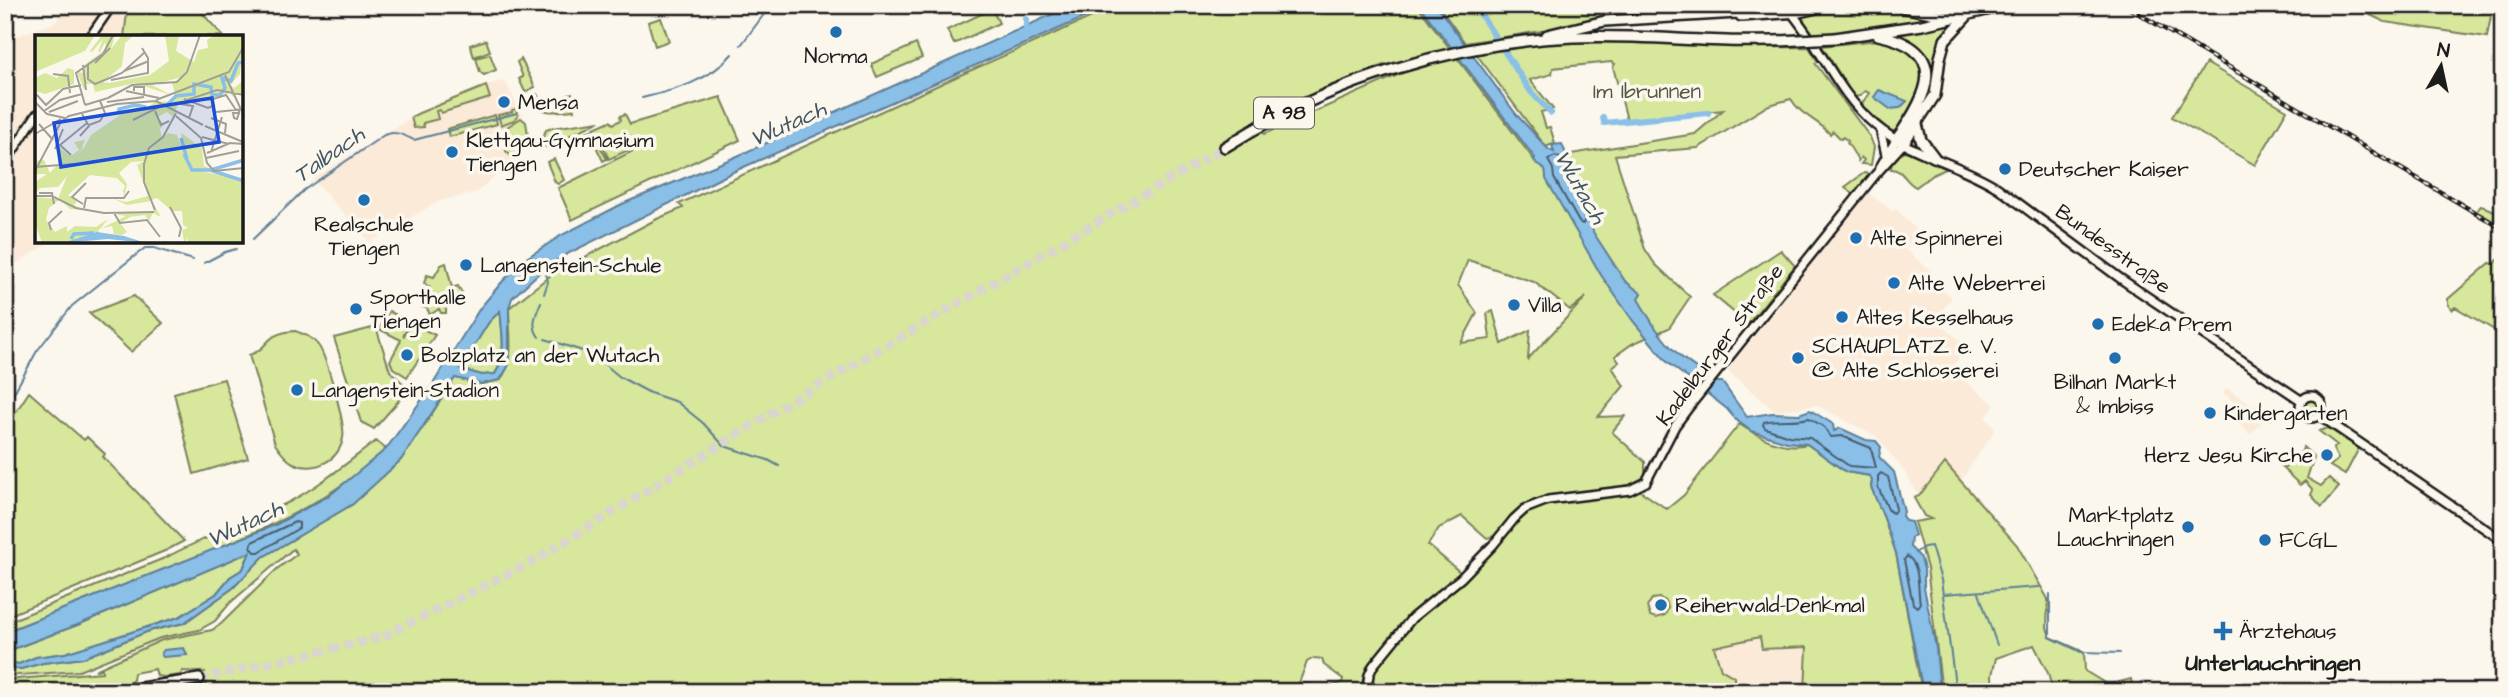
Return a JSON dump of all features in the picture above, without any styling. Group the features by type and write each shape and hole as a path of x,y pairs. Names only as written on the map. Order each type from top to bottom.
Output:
{"highway":[{"path":"1529,40 1587,24 1737,13 1748,10 1753,5"},
{"path":"1624,20 1658,21 1829,5"},
{"path":"1892,5 1956,18"},
{"name":"A 98","path":"1226,147 1273,118 1347,87 1442,56 1529,40 1588,37 1780,41 1835,38 1956,18 1996,8"},
{"path":"1900,142 1917,124 1936,94 1945,40 1968,15"},
{"path":"1869,34 1908,44 1915,50 1924,66 1924,95 1900,142"},
{"path":"1917,124 1921,140 1934,157"},
{"path":"116,692 199,679"}],"main road":[{"path":"91,35 112,5"},
{"name":"Bundesstraße","path":"1788,9 1849,98 1880,129 1900,142 1977,175 1998,188 2121,279 2302,401"},
{"path":"5,163 35,117"},
{"path":"1880,129 1886,156"},
{"name":"Kadelburger Straße","path":"1877,173 1886,156 1900,142"},
{"name":"Kadelburger Straße","path":"1366,692 1373,666 1412,618 1461,578 1525,509 1548,500 1630,490 1646,482 1675,426 1689,407 1900,142"},
{"path":"2311,396 2318,398 2322,406 2319,415 2312,418 2304,415 2301,410 2302,401 2311,396"},
{"path":"2319,415 2503,541"}],"shaded area":[{"path":"68,5 115,5 126,13 124,35 35,35 35,243 49,243 5,269 5,40 56,22"},
{"name":"Klettgau-Gymnasium Tiengen","path":"501,81 506,83 526,122 529,141 477,192 437,202 370,242 312,179 419,113 441,102"},
{"path":"1868,193 1892,211 1896,209 1918,232 1905,249 1931,271 1927,277 1952,297 1935,320 1967,346 1951,370 1995,405 1985,418 1996,428 1961,481 1945,464 1919,496 1905,472 1877,437 1816,405 1775,411 1727,371"},
{"path":"2227,388 2258,408 2257,413 2265,419 2250,435 2228,412 2236,404 2223,393"},
{"path":"1760,637 1762,649 1807,647 1805,692 1734,692 1734,677 1721,669 1714,647"}],"green space":[{"path":"128,5 195,5 222,35 124,35"},
{"name":"Im Ibrunnen","path":"1119,5 1417,5 1534,160 1695,134 1723,110 1627,120 1613,67 1615,64 1611,62 1553,68 1552,74 1530,80 1553,109 1541,112 1555,143 1546,147 1477,55 1540,44 1592,41 1809,47 1818,62 1815,63 1870,137 1874,147 1871,165 1861,164 1864,160 1861,157 1858,161 1848,141 1843,137 1841,139 1833,131 1830,134 1800,110 1791,99 1769,105 1698,148 1615,155 1645,249 1655,264 1690,297 1669,328 1632,344 1615,356 1619,362 1612,367 1624,386 1598,417 1625,416 1612,432 1645,462 1645,477 1633,486 1667,509 1684,495 1739,424 1780,444 1807,444 1846,472 1870,476 1871,487 1896,553 1922,692 1805,692 1807,647 1762,649 1760,637 1714,647 1721,669 1734,677 1734,692 167,692 168,688 206,685 205,672 182,671 181,675 163,677 157,676 155,669 134,673 133,680 108,689 5,692 5,680 102,672 102,669 95,670 162,640 212,630 277,569 297,554 293,549 230,603 215,621 199,630 160,638 79,671 5,676 5,667 21,669 83,658 149,631 184,623 233,588 263,557 353,504 423,428 455,377 481,384 500,380 510,355 509,308 551,275 683,208 679,204","holes":["1386,64 1398,75 1264,134 1253,123 1264,116 1269,106 1267,101 1280,95 1283,100 1292,103","1468,260 1534,282 1570,310 1586,297 1528,359 1530,330 1502,344 1493,311 1487,313 1490,339 1461,343 1477,313 1458,285","1462,516 1487,538 1510,532 1467,578 1428,545 1439,528","1659,598 1666,601 1668,608 1665,615 1656,618 1650,616 1647,607 1652,599","1314,658 1322,659 1324,665 1343,679 1342,683 1327,687 1299,683 1307,662"]},
{"path":"1438,5 1730,5 1732,10 1603,18 1465,43"},
{"path":"1907,5 1989,5 1952,12"},
{"path":"2349,5 2493,5 2487,37 2385,22"},
{"path":"1865,6 1933,16 1932,19 1813,34 1801,16"},
{"path":"992,9 999,23 954,44 947,30"},
{"path":"661,18 669,41 655,46 648,22"},
{"path":"1954,24 1933,92 1922,107 1929,85 1925,60 1897,35"},
{"path":"486,40 490,51 474,57 470,45"},
{"path":"1878,40 1894,43 1908,50 1921,69 1923,89 1897,132 1889,130 1861,105 1869,93 1865,91 1854,97 1822,46"},
{"path":"916,44 922,58 877,77 871,64"},
{"path":"490,54 496,70 484,75 480,72 476,58"},
{"path":"521,59 535,87 525,92 519,79 523,77 517,62"},
{"path":"2206,63 2287,110 2255,165 2172,117"},
{"path":"486,86 490,98 441,113 440,110 436,111 438,119 423,123 424,127 414,128 411,117"},
{"path":"537,94 542,104 572,94 573,97 569,98 574,110 543,110 528,98"},
{"path":"721,97 740,140 572,220 558,188 641,147 639,145 609,159 594,128 610,121 613,124 625,114 630,124"},
{"path":"516,109 518,116 501,125 498,115"},
{"path":"495,115 497,124 449,137 447,129"},
{"path":"521,118 526,122 529,141 514,159 506,151 509,145 504,129"},
{"path":"600,121 546,147 540,143 546,130"},
{"path":"591,130 607,159 603,161 593,140 589,142 586,137 579,141 577,136"},
{"path":"1905,151 1948,168 1932,175 1916,187 1899,171 1891,169 1895,158"},
{"path":"554,159 564,180 558,184 547,162"},
{"path":"1864,173 1869,174 1868,177 1854,194 1845,187"},
{"path":"2481,206 2503,214 2503,226 2476,211"},
{"path":"1781,250 1795,266 1748,324 1713,295"},
{"path":"2503,256 2503,289 2495,285 2503,291 2503,335 2455,307 2452,310 2448,299 2490,263 2493,264"},
{"path":"446,263 452,288 458,286 462,293 454,298 453,304 446,306 446,313 441,313 439,309 430,315 427,308 422,307 423,297 428,297 430,288 424,283 427,275 434,277 441,265"},
{"path":"134,296 163,323 131,352 89,313"},
{"name":"Bolzplatz an der Wutach","path":"389,311 409,322 403,337 411,323 435,335 407,377 393,368 390,361 401,340 379,329"},
{"path":"500,311 502,351 495,374 482,375 459,369 489,322"},
{"path":"376,327 390,371 409,389 374,429 361,422 334,338"},
{"name":"Langenstein-Stadion","path":"295,331 313,340 321,351 335,390 343,431 341,446 336,453 331,459 317,466 293,463 275,444 249,355 277,335"},
{"path":"224,379 248,458 194,474 174,393"},
{"path":"29,392 84,440 87,437 105,454 103,457 184,541 5,617 9,435 12,418"},
{"path":"2308,398 2314,398 2319,406 2317,412 2308,414 2303,409 2303,403"},
{"path":"2328,428 2359,448 2345,475 2330,466 2338,459 2333,449 2337,445 2319,431"},
{"path":"376,441 386,449 363,469 286,518 5,632 5,623 167,557 291,501"},
{"path":"2303,447 2314,457 2307,478 2321,486 2329,478 2339,487 2322,507 2311,495 2313,490 2305,481 2300,485 2280,466 2284,469"},
{"path":"1945,463 2017,545 2048,599 2047,627 2050,637 2084,652 2085,671 2108,685 2131,679 2133,692 2053,692 2048,673 2034,645 1996,658 1992,675 1993,692 1942,692 1927,568 1914,522 1931,519 1924,516 1914,498 1919,496"},
{"path":"250,552 243,569 230,577 216,594 179,617 66,653 36,657 19,664 5,662 5,652 80,624"}],"water":[{"path":"1073,5 1113,5 737,170 567,254 540,272 512,298 509,308 509,365 500,380 481,384 455,378 401,460 353,504 263,557 233,588 184,623 149,631 83,658 21,669 5,667 5,662 19,664 36,657 65,653 179,617 216,594 230,577 243,569 250,552 80,624 5,652 5,632 275,525 330,495 386,449 433,384 480,308 525,259 560,236 622,204 733,158","holes":["500,311 502,352 495,374 482,375 460,369 489,322"]},
{"path":"1419,5 1436,5 1516,114 1548,149 1554,152 1552,145 1562,144 1592,217 1593,232 1625,281 1641,293 1638,299 1646,314 1678,354 1713,382 1722,382 1747,417 1772,413 1799,414 1810,410 1833,424 1834,431 1840,428 1866,440 1876,441 1881,447 1879,457 1894,472 1904,512 1902,516 1911,522 1915,535 1911,538 1910,547 1921,558 1924,569 1924,587 1936,648 1940,692 1923,692 1896,553 1871,487 1870,476 1846,472 1807,444 1787,442 1751,431 1667,362 1633,321 1601,275 1546,179 1545,170 1537,165 1535,158"},
{"path":"1879,90 1907,101 1900,108 1890,109 1874,97"},
{"path":"184,648 187,655 163,657 161,654 164,650"}],"waterway":[{"name":"Talbach","path":"741,45 771,5"},
{"path":"1479,12 1531,92 1551,113"},
{"path":"1026,19 1026,34"},
{"name":"Talbach","path":"642,98 703,78 732,54"},
{"name":"Talbach","path":"253,239 304,190 384,135 395,133 414,140 517,113"},
{"path":"1603,117 1604,123 1708,113"},
{"name":"Talbach","path":"5,409 37,351 72,306 113,273 145,248 154,248 193,260"},
{"name":"Talbach","path":"204,263 236,249"},
{"path":"544,294 548,282 545,269"},
{"path":"539,337 534,324 541,302"},
{"path":"545,339 592,354 620,377 650,393 677,402 703,423 724,446 779,466"},
{"path":"1915,553 1931,546 1941,580 1956,692"},
{"path":"1943,594 2039,587"},
{"path":"1979,593 1997,645"},
{"path":"2050,594 2050,637 2081,652 2120,653"}],"tunnel":[{"path":"1995,8 2006,5"},
{"path":"199,679 382,637 534,561 778,409 1225,147"}],"railway":[{"path":"2124,5 2503,229"}],"place":[{"name":"Norma","path":"836,32"},
{"name":"Mensa","path":"504,102"},
{"name":"Klettgau-Gymnasium Tiengen","path":"452,152"},
{"name":"Deutscher Kaiser","path":"2005,169"},
{"name":"Realschule Tiengen","path":"364,200"},
{"name":"Alte Spinnerei","path":"1856,238"},
{"name":"Langenstein-Schule","path":"466,265"},
{"name":"Alte Weberrei","path":"1894,283"},
{"name":"Villa","path":"1514,305"},
{"name":"Sporthalle Tiengen","path":"356,309"},
{"name":"Altes Kesselhaus","path":"1842,317"},
{"name":"Edeka Prem","path":"2098,324"},
{"name":"Bolzplatz an der Wutach","path":"407,355"},
{"name":"SCHAUPLATZ e. V. @ Alte Schlosserei","path":"1798,358"},
{"name":"Bilhan Markt & Imbiss","path":"2115,358"},
{"name":"Langenstein-Stadion","path":"297,390"},
{"name":"Kindergarten","path":"2210,413"},
{"name":"Herz Jesu Kirche","path":"2327,455"},
{"name":"Marktplatz Lauchringen","path":"2188,527"},
{"name":"FCGL","path":"2265,540"},
{"name":"Reiherwald-Denkmal","path":"1661,605"},
{"name":"Ärztehaus","path":"2223,631"}],"district":[{"name":"Unterlauchringen","path":"2273,663"}],"water label":[{"name":"Wutach","path":"788,124"},
{"name":"Wutach","path":"1580,187"},
{"name":"Wutach","path":"245,524"}]}
